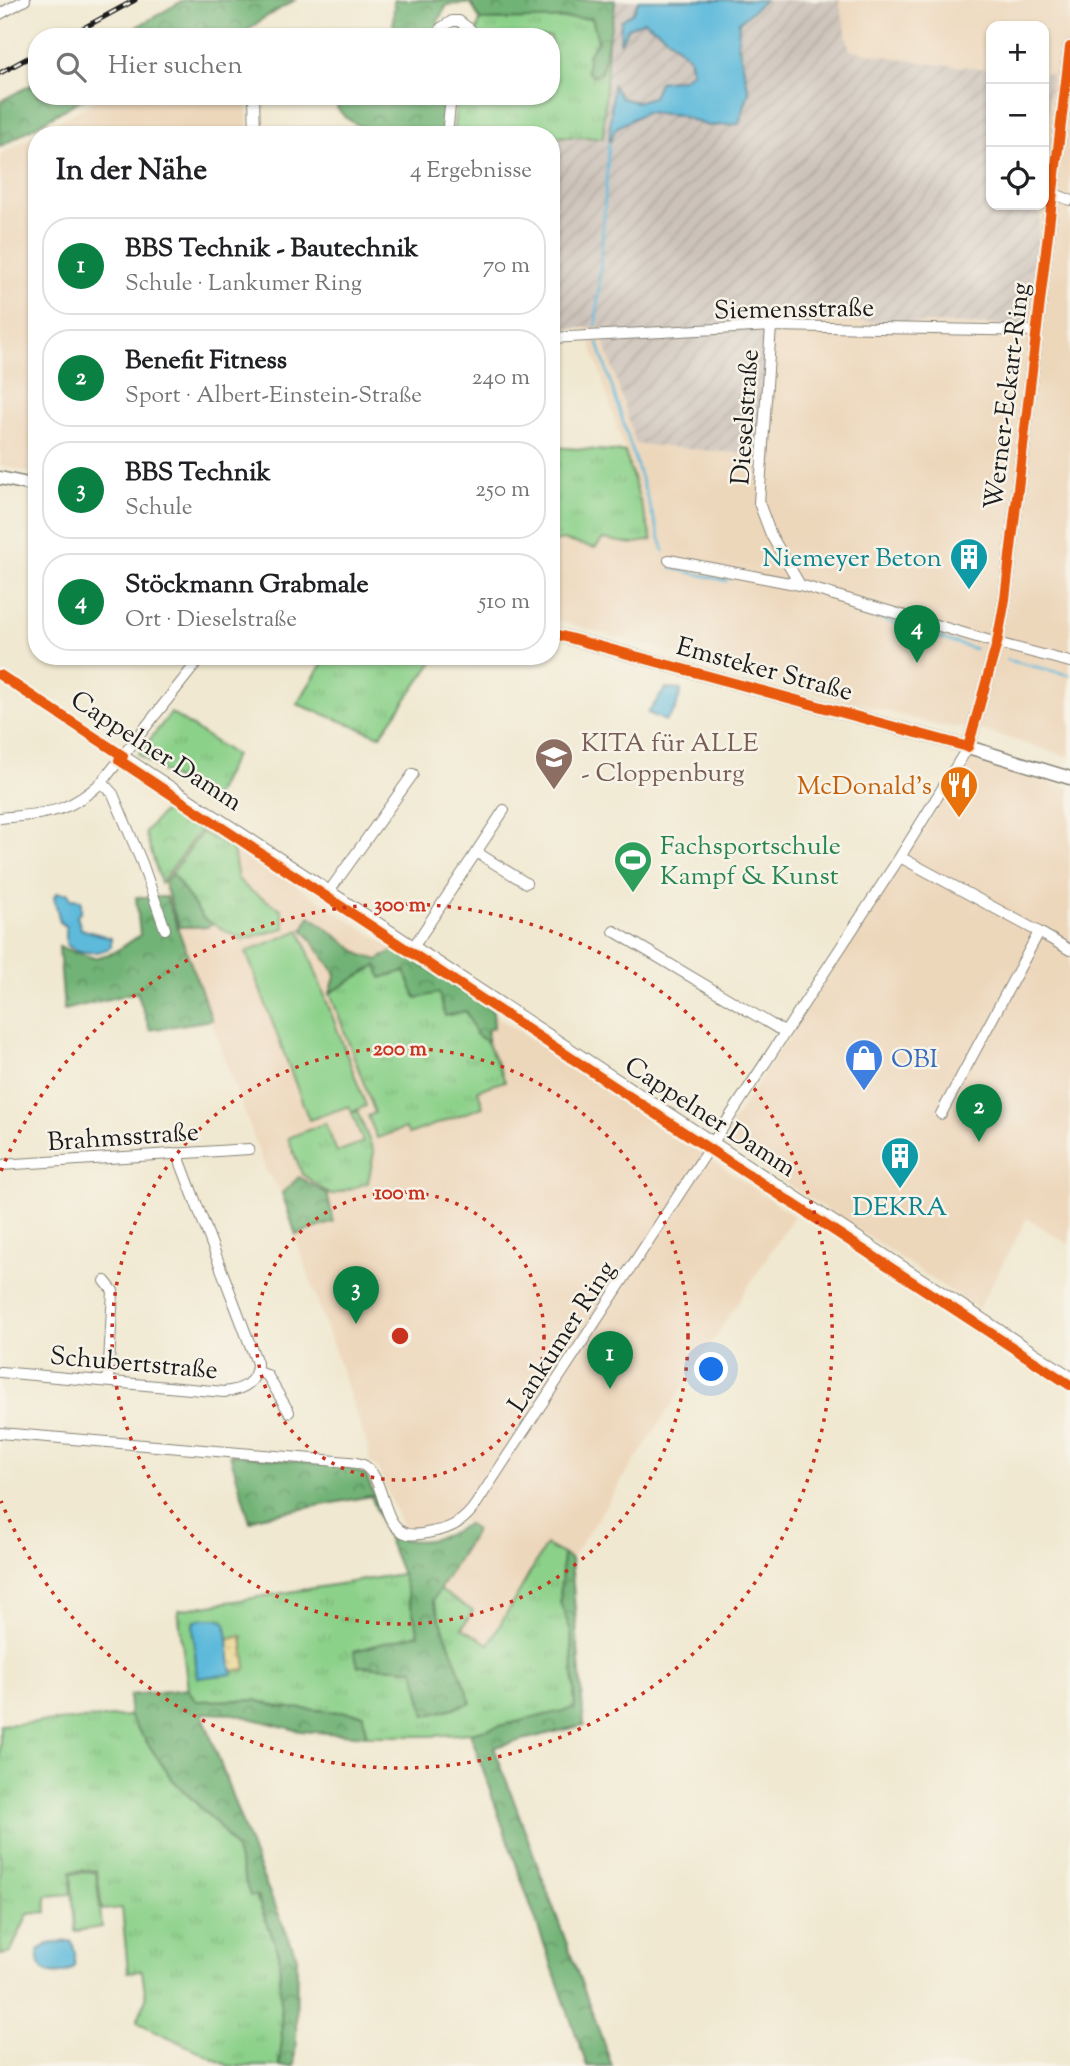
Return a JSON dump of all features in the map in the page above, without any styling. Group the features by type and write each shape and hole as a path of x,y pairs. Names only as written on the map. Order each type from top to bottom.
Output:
{"street":[{"path":"0,14 25,0"},
{"path":"441,28 452,21 460,21 469,28"},
{"name":"Werner-Eckart-Ring","path":"968,747 997,643 1005,599 1070,47"},
{"path":"254,105 255,126"},
{"path":"448,126 450,105"},
{"path":"1052,193 1070,200"},
{"name":"Siemensstraße","path":"560,338 771,326 1037,331"},
{"name":"Dieselstraße","path":"771,326 759,503 771,535 800,584"},
{"path":"0,478 28,484"},
{"path":"669,560 800,584 1070,662"},
{"name":"Emsteker Straße","path":"560,635 968,747 1070,778"},
{"path":"0,818 47,813 75,804 102,782 195,665"},
{"name":"Cappelner Damm","path":"0,676 1070,1376"},
{"name":"Lankumer Ring","path":"0,1433 349,1462 364,1466 371,1472 392,1520 402,1532 415,1535 453,1526 469,1514 476,1504 900,857 968,747"},
{"path":"330,890 413,775"},
{"path":"102,782 113,794 142,863 164,929"},
{"path":"414,946 504,810"},
{"path":"476,852 527,883"},
{"path":"900,857 1070,950"},
{"path":"614,931 784,1032"},
{"path":"941,1114 1039,932"},
{"name":"Brahmsstraße","path":"0,1165 249,1149"},
{"name":"Schubertstraße","path":"0,1372 224,1392 239,1390 250,1383 257,1372 257,1363 177,1153"},
{"path":"105,1281 113,1291 108,1381"},
{"name":"Schubertstraße","path":"257,1372 267,1375 289,1412"}],"shaded area":[{"path":"609,0 1070,0 1070,757 974,728 941,726 560,621 560,541 595,548 602,539 631,544 652,539 586,328 560,329 560,136 603,138"},
{"path":"609,0 839,0 850,50 931,64 986,69 986,210 1041,210 1029,326 775,319 758,455 636,444 600,327 560,329 560,136 603,138"},
{"path":"88,105 247,105 248,126 51,126"},
{"path":"28,139 28,472 0,465 0,155"},
{"path":"970,758 1070,788 1070,1245 1027,1218 978,1309 721,1140"},
{"path":"204,825 651,1118 794,1216 571,1559 546,1546 489,1644 462,1628 473,1611 438,1589 476,1530 454,1516 442,1523 413,1530 402,1526 378,1469 370,1462 368,1448 279,1189 266,1171 161,883"}],"green space":[{"path":"184,0 295,0 251,28 135,28"},
{"path":"394,0 615,0 601,74 592,76 587,71 588,54 598,41 592,18 480,20 471,3 447,5 438,21 438,28 393,28"},
{"path":"593,18 601,74 608,42 603,138 560,136 560,126 454,126 456,105 560,105 560,28 478,28 480,20"},
{"path":"28,87 28,105 72,105 36,126 28,126 28,131 0,147 0,101"},
{"path":"338,105 446,105 444,126 360,126 346,118 337,108"},
{"path":"560,448 625,452 652,540 631,544 603,539 595,548 562,540"},
{"path":"321,665 431,665 380,736 297,704"},
{"path":"171,713 235,755 211,804 138,754"},
{"path":"171,803 204,825 161,883 145,832"},
{"path":"202,832 233,850 238,879 249,890 281,909 285,928 242,940 203,918 172,873"},
{"path":"172,873 203,918 213,924 207,927 179,927 164,883"},
{"path":"136,897 166,897 212,1020 150,1030 137,992 64,1010 59,947 94,958 113,953 140,935"},
{"path":"310,916 362,955 378,960 396,949 493,1011 494,1027 488,1029 487,1042 476,1034 466,1011 445,1016 439,993 416,998 405,971 381,978 377,965 330,993 336,974 303,929"},
{"path":"300,930 366,1106 352,1112 349,1106 309,1120 246,952"},
{"path":"377,965 405,971 466,1010 476,1034 487,1042 505,1081 478,1090 483,1107 409,1134 405,1128 377,1138 368,1116 375,1113 330,993"},
{"path":"357,1111 374,1152 368,1183 331,1195 302,1174 288,1138 325,1123 337,1152 363,1142 352,1113"},
{"path":"299,1177 327,1194 334,1222 296,1235 282,1193"},
{"path":"230,1454 347,1467 366,1475 394,1536 423,1541 450,1533 467,1524 476,1530 433,1600 471,1703 425,1716 414,1669 358,1666 354,1651 419,1634 403,1577 371,1496 258,1517 250,1522"},
{"path":"546,1545 563,1554 560,1602 571,1631 575,1708 470,1733 367,1736 362,1714 280,1707 255,1700 196,1701 188,1689 178,1610 402,1574 419,1634 355,1651 358,1666 415,1669 425,1716 471,1703 433,1600 438,1589 473,1611 462,1628 489,1644","holes":["201,1619 219,1619 226,1623 227,1640 242,1637 246,1669 231,1671 232,1673 194,1622"]},
{"path":"563,1554 571,1559 584,1725 494,1747 612,2066 587,2066 470,1733 575,1708 571,1631 560,1602"},
{"path":"188,1689 196,1701 255,1700 280,1707 363,1714 366,1736 300,1731 234,1714 202,1713 255,1859 297,1957 294,2066 279,2066 282,2040 279,1953 257,1896 250,1896 235,1848 219,1826 172,1779 129,1716 130,1695"},
{"path":"129,1716 172,1779 219,1826 235,1848 250,1896 256,1896 279,1953 282,2040 279,2066 229,2066 137,2022 146,1998 142,1971 128,1972 122,1908 102,1910 97,1870 71,1871 71,1894 46,1896 47,1912 28,1914 10,1953 0,1955 0,1725"},
{"path":"96,1872 102,1927 75,1931 71,1873"}],"sand":[{"path":"242,1636 246,1669 231,1671 227,1640"}],"water":[{"path":"639,0 765,0 739,22 738,43 749,92 739,124 708,126 678,115 645,112 616,128 609,143 613,85 621,98 636,102 653,97 659,82 682,79 692,72 689,57 644,21 628,28 620,44 621,21 634,11"},
{"path":"666,688 681,690 676,708 666,721 648,713"},
{"path":"56,893 68,893 71,899 81,900 81,911 77,916 81,929 111,938 111,947 88,952 76,950 66,944 66,927 60,922 54,897"},
{"path":"200,1619 219,1619 226,1623 232,1674 197,1678 193,1626 194,1622"},
{"path":"72,1942 75,1953 75,1966 62,1973 43,1969 38,1958 39,1950 49,1944"}],"waterway":[{"path":"596,326 609,143"},
{"path":"598,343 664,551"},
{"path":"671,568 727,581"},
{"path":"856,611 975,649"},
{"path":"1007,660 1070,675"},
{"path":"738,1165 971,1317"}],"railway":[{"path":"84,28 135,0"},
{"path":"0,73 28,58"}],"cycle path":[{"path":"560,635 968,747 997,643 1005,599 1070,47"},
{"path":"0,675 123,756 119,760 1070,1385"}],"place":[{"name":"Niemeyer Beton","path":"969,591"},
{"name":"Stöckmann Grabmale","path":"917,663"},
{"name":"KITA für ALLE - Cloppenburg","path":"554,791"},
{"name":"McDonald's","path":"959,819"},
{"name":"Fachsportschule Kampf & Kunst","path":"633,894"},
{"name":"OBI","path":"864,1092"},
{"name":"Benefit Fitness","path":"979,1142"},
{"name":"DEKRA","path":"900,1190"},
{"name":"BBS Technik","path":"356,1324"},
{"name":"BBS Technik - Bautechnik","path":"610,1389"}]}
